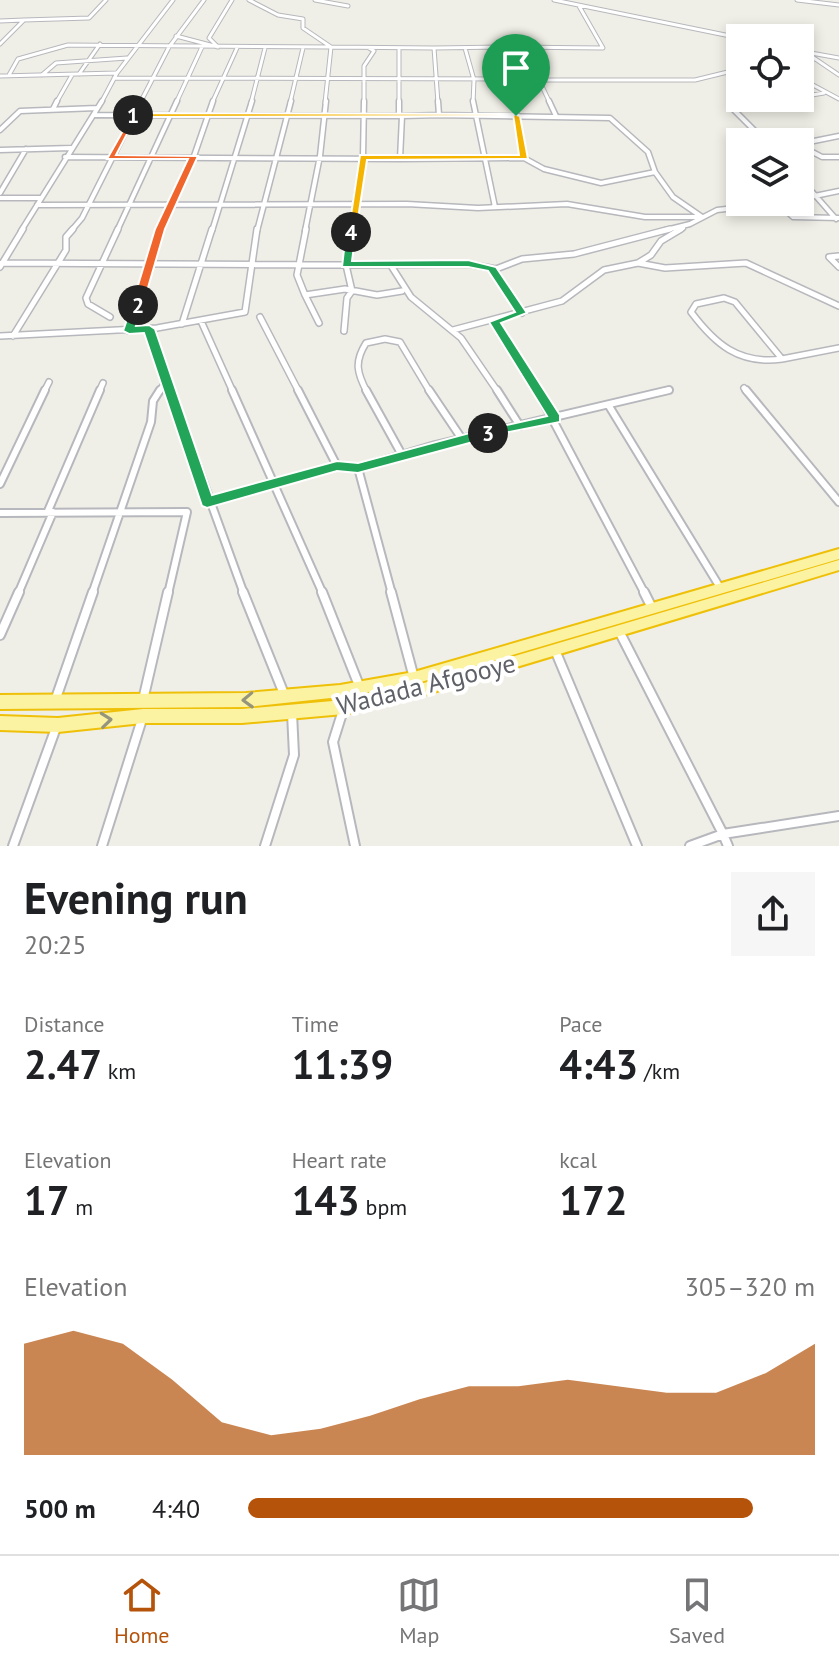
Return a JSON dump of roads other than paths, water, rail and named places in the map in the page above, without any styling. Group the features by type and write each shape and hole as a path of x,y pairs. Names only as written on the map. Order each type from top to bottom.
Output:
{"highway":[{"name":"Wadada Afgooye","path":"0,702 285,698 360,688 414,678 839,554"},
{"name":"Wadada Afgooye","path":"0,723 58,725 143,716 292,713 344,707 417,691 839,565"}],"street":[{"path":"0,21 89,18 106,0"},
{"path":"173,0 127,58 95,115 3,256 1,265 468,264 492,269 528,258 574,254 690,224"},
{"path":"13,336 55,263 66,250 66,237 82,218 169,47 204,0"},
{"path":"218,47 209,38 232,0"},
{"path":"249,0 268,7 278,15 303,19 303,28 331,47"},
{"path":"315,0 348,6"},
{"path":"797,0 839,5"},
{"path":"556,2 726,35"},
{"path":"9,75 18,59 68,45 603,48 578,5"},
{"path":"0,44 24,20"},
{"path":"176,36 218,47"},
{"path":"79,74 100,44"},
{"path":"110,317 86,301 202,47"},
{"path":"319,323 297,275 320,156 331,47"},
{"path":"502,47 524,158"},
{"path":"129,331 152,264 160,229 194,156 221,78 237,48"},
{"path":"182,324 236,157 265,48"},
{"path":"0,336 129,331 245,312 249,264 266,206 275,157 303,48"},
{"path":"344,331 347,298 352,291 346,265 363,157 364,66 374,51 369,48"},
{"path":"399,48 400,159"},
{"path":"434,48 439,115"},
{"path":"465,48 474,80 473,109 479,116 486,177 495,207"},
{"path":"814,53 839,58"},
{"path":"42,75 56,63 127,58"},
{"path":"814,59 839,75"},
{"path":"0,76 79,74 152,78 695,80 726,72"},
{"path":"53,109 72,75"},
{"path":"539,80 556,116"},
{"path":"814,87 839,99"},
{"path":"814,95 824,93"},
{"path":"0,130 20,111 97,108"},
{"path":"736,112 752,128"},
{"path":"95,115 610,118 648,152 655,172 673,197 702,217"},
{"path":"814,141 839,136"},
{"path":"0,150 71,148"},
{"path":"26,149 0,195 41,198"},
{"path":"814,154 839,157"},
{"path":"65,157 524,158 544,169 601,183 655,172"},
{"path":"816,195 839,191"},
{"path":"816,195 838,219"},
{"path":"37,205 495,207 567,204 645,217 702,217"},
{"path":"453,330 494,322 562,301 604,270 638,263 651,255 661,241 702,217 726,209"},
{"path":"792,216 838,219"},
{"path":"839,256 829,257 839,267"},
{"path":"638,263 665,268 746,263 839,306"},
{"path":"390,264 402,291 453,330 520,426"},
{"path":"492,269 522,313"},
{"path":"305,295 352,291 377,295 402,291"},
{"path":"783,361 735,302 724,298 696,304 691,312 721,350 744,359 769,363 783,361 838,349"},
{"path":"260,317 337,466"},
{"path":"201,321 274,483 360,688"},
{"path":"494,322 555,418 652,608"},
{"path":"149,329 207,502 285,698"},
{"path":"402,455 358,375 357,357 366,343 385,339 400,342 403,352 462,439"},
{"path":"55,701 151,422 153,401 167,381"},
{"path":"0,484 49,382"},
{"path":"0,635 103,383"},
{"path":"744,388 839,502"},
{"path":"207,502 337,466 358,468 462,439 669,390"},
{"path":"609,406 721,589"},
{"path":"358,468 414,678"},
{"path":"0,513 187,512 143,700"},
{"path":"619,631 728,846"},
{"path":"555,650 637,846"},
{"path":"344,707 333,742 355,846"},
{"path":"265,846 294,755 292,713"},
{"path":"102,846 143,716"},
{"path":"13,846 58,725"},
{"path":"690,846 723,834 839,816"}]}
